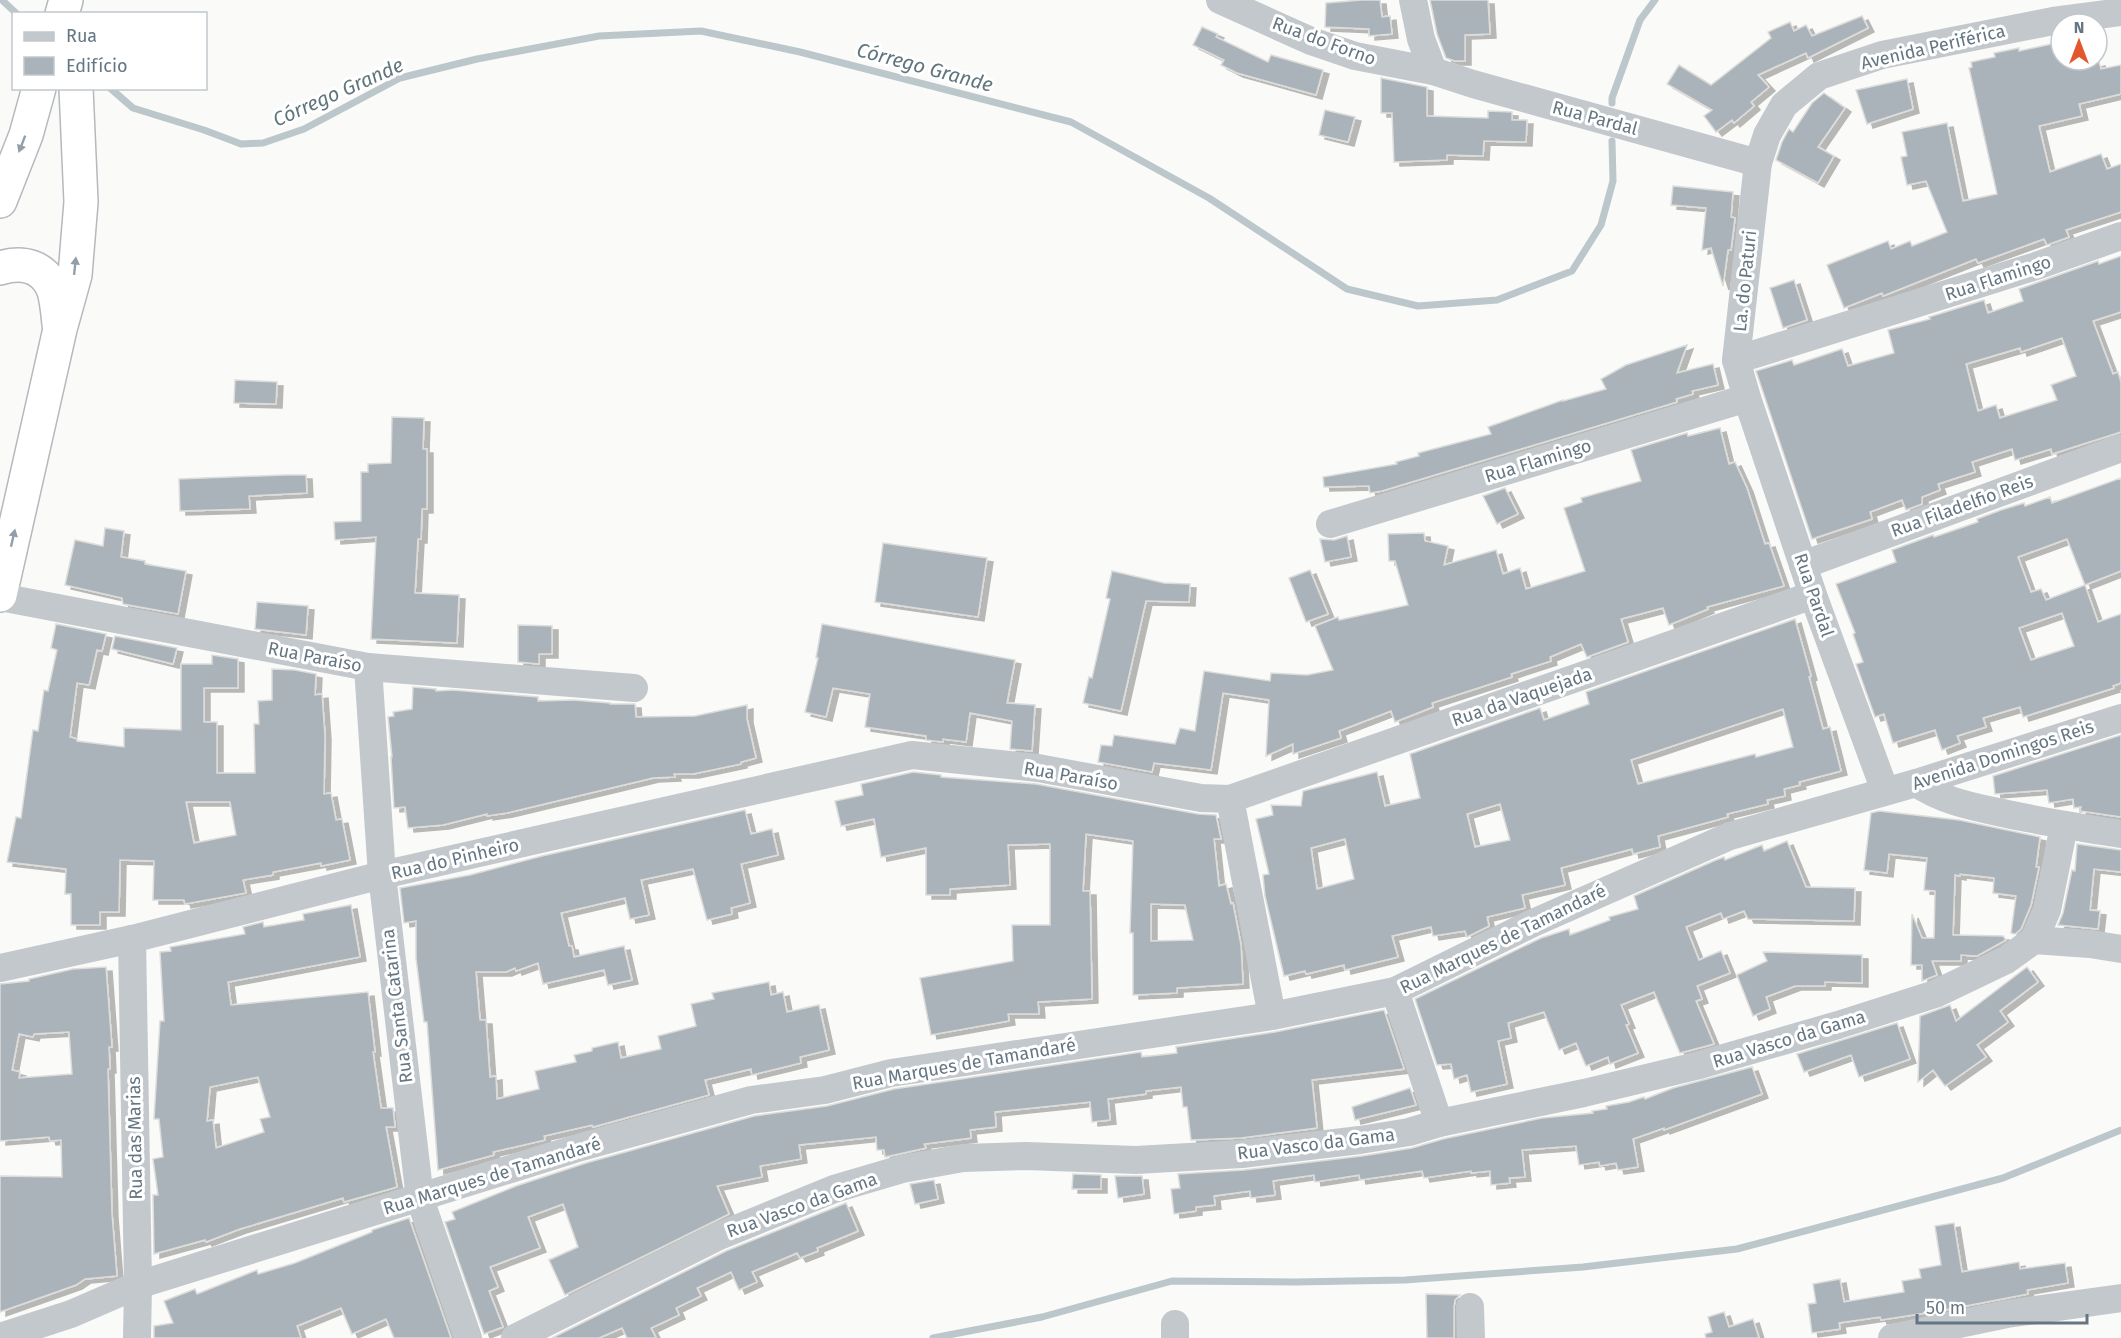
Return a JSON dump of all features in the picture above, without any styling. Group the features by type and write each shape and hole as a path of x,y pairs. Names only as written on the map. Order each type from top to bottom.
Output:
{"highway":[{"path":"0,201 26,135 38,90"},
{"path":"0,596 60,329 75,275 81,202 76,90"},
{"path":"0,268 28,265 40,272 54,291 60,329"}],"street":[{"name":"Rua do Forno","path":"1220,0 1311,41 1355,56 1433,71"},
{"path":"1413,0 1421,39 1433,71"},
{"name":"Avenida Periférica","path":"1758,163 1767,135 1784,105 1819,76 1882,55 2053,21 2121,12"},
{"name":"Rua Pardal","path":"1433,71 1758,163"},
{"name":"La. do Paturi","path":"1746,398 1736,360 1758,163"},
{"name":"Rua Flamingo","path":"1736,360 2036,266 2121,236"},
{"name":"Rua Pardal","path":"1746,398 1813,595 1885,791"},
{"name":"Rua Flamingo","path":"1330,524 1746,398"},
{"name":"Rua Filadelfio Reis","path":"1803,565 2121,448"},
{"name":"Rua da Vaquejada","path":"1230,799 1813,595"},
{"name":"Rua Paraíso","path":"0,596 368,667 634,688"},
{"name":"Rua Santa Catarina","path":"368,667 382,875 420,1199 468,1338"},
{"name":"Avenida Domingos Reis","path":"1885,791 1917,783 2121,718"},
{"name":"Rua Paraíso","path":"912,755 1038,768 1157,791 1201,798 1230,799"},
{"name":"Rua do Pinheiro","path":"0,968 132,939 382,875 912,755"},
{"path":"1917,783 1933,795 1957,803 2064,826 2121,834"},
{"name":"Rua Marques de Tamandaré","path":"0,1337 71,1314 138,1285 581,1148 751,1100 825,1090 891,1073 1272,1016 1395,991 1533,923 1730,836 1885,791"},
{"path":"1230,799 1272,1016"},
{"path":"2064,826 2047,910 2034,940 2121,949"},
{"name":"Rua das Marias","path":"132,939 137,1338"},
{"name":"Rua Vasco da Gama","path":"515,1338 719,1236 834,1189 902,1169 963,1158 1026,1156 1136,1160 1242,1154 1409,1132 1439,1123 1584,1093 1696,1066 1849,1022 1935,994 2006,960 2034,940"},
{"path":"1395,991 1439,1123"},
{"path":"1892,1338 2007,1314 2121,1298"},
{"path":"1470,1307 1471,1338"}],"building":[{"path":"1380,0 1382,17 1390,16 1392,34 1369,36 1369,29 1325,27 1326,3"},
{"path":"1430,0 1488,0 1490,34 1465,35 1465,61 1446,58 1437,34"},
{"path":"1862,16 1868,28 1808,58 1806,53 1758,75 1769,87 1751,102 1754,106 1734,123 1732,120 1716,132 1704,116 1712,110 1667,84 1679,65 1711,85 1771,38 1768,32 1790,22 1794,31 1806,25 1812,36"},
{"path":"1202,27 1218,34 1216,37 1268,62 1271,55 1323,70 1316,95 1237,73 1221,65 1224,60 1193,45"},
{"path":"2049,45 2049,72 2109,72 2109,67 2121,65 2121,94 2079,104 2082,116 2039,126 2050,172 2101,154 2107,169 2121,164 2121,212 2066,230 2069,237 2047,245 2044,239 1978,263 1976,259 1883,296 1882,293 1844,308 1827,265 1888,241 1891,249 1910,241 1912,246 1947,232 1926,181 1907,185 1901,157 1907,156 1902,132 1947,123 1963,201 1997,194 1969,68 1972,67 1971,62 1995,57 1994,53 2019,48 2019,51"},
{"path":"1381,78 1427,87 1427,116 1488,118 1488,111 1512,112 1512,120 1527,120 1526,142 1484,141 1483,156 1447,155 1447,160 1394,162 1392,113 1381,113"},
{"path":"1907,79 1913,109 1867,124 1856,90"},
{"path":"1824,93 1845,108 1818,147 1834,156 1818,183 1776,160 1789,129 1793,132 1812,103"},
{"path":"1325,110 1355,117 1348,142 1319,135"},
{"path":"1673,186 1733,192 1731,217 1735,218 1723,286 1711,248 1702,250 1706,208 1671,205"},
{"path":"2121,256 2121,312 2093,321 2113,374 2118,372 2121,382 2121,432 2052,454 2051,449 2015,460 2012,449 1972,462 1975,472 1938,484 1940,490 1922,497 1922,504 1906,510 1902,500 1870,512 1872,519 1812,539 1756,371 1792,360 1794,365 1842,349 1848,366 1894,353 1888,330 1930,319 1929,317 1984,300 1988,313 2023,301 2019,289 2098,261 2099,264","holes":["2062,338 2076,376 2051,385 2057,400 2000,418 1996,405 1978,411 1966,364 2020,348 2021,352"]},
{"path":"1794,280 1807,320 1783,328 1770,288"},
{"path":"1687,345 1677,373 1713,364 1718,385 1692,391 1693,394 1676,399 1677,402 1382,491 1370,493 1369,486 1324,487 1323,477 1397,464 1396,462 1419,456 1418,453 1491,434 1488,427 1563,400 1606,389 1601,379 1626,365"},
{"path":"235,380 277,382 276,404 234,403"},
{"path":"392,417 424,418 423,449 427,449 427,509 422,509 415,593 459,595 457,643 371,639 376,537 335,540 334,522 361,521 361,472 368,472 368,464 391,463"},
{"path":"1720,428 1729,464 1735,462 1747,488 1765,544 1769,543 1784,586 1707,607 1708,609 1669,625 1663,608 1621,619 1628,642 1587,657 1581,644 1550,657 1551,661 1511,674 1512,677 1432,703 1433,707 1395,722 1391,711 1339,731 1341,738 1293,754 1293,744 1266,756 1269,700 1223,693 1211,770 1154,763 1152,772 1098,762 1101,745 1112,746 1114,735 1175,744 1180,728 1195,731 1204,671 1270,681 1271,673 1307,675 1333,670 1315,626 1338,617 1339,620 1408,605 1395,561 1389,561 1388,534 1424,533 1425,541 1448,546 1444,565 1496,550 1503,574 1520,568 1526,589 1585,571 1564,508 1582,502 1581,498 1641,481 1631,450 1687,433 1688,436"},
{"path":"306,475 307,493 249,496 250,509 180,511 179,479"},
{"path":"2121,478 2121,571 2085,585 2098,622 2121,614 2121,683 2113,686 2114,688 2023,717 2020,707 1983,718 1986,727 1957,736 1960,743 1942,750 1935,730 1893,743 1884,714 1875,717 1856,664 1863,662 1853,634 1855,633 1836,584 1896,562 1892,550 1978,522 1977,519 2001,510 2024,503 2025,506 2050,497 2052,503","holes":["2067,539 2085,585 2046,600 2041,589 2031,592 2018,557","2062,613 2074,646 2031,660 2019,628"]},
{"path":"1505,488 1518,514 1497,524 1483,496"},
{"path":"105,528 124,531 121,557 186,571 178,614 123,604 122,598 65,585 75,540 103,546"},
{"path":"1347,536 1351,557 1325,562 1320,539 1334,540"},
{"path":"883,543 987,558 978,617 875,602"},
{"path":"1310,570 1328,614 1306,622 1289,578"},
{"path":"1112,571 1164,583 1190,584 1189,602 1146,601 1121,711 1083,703 1089,677 1092,678 1110,599 1106,598"},
{"path":"257,602 308,606 306,635 255,629"},
{"path":"1795,619 1823,729 1830,727 1841,771 1799,782 1800,785 1784,789 1785,796 1767,800 1768,804 1727,814 1728,817 1658,836 1660,847 1633,854 1632,849 1561,868 1565,885 1522,895 1525,908 1487,917 1489,926 1467,937 1465,931 1433,936 1431,927 1392,936 1398,957 1345,970 1344,965 1306,974 1305,971 1284,976 1265,896 1263,875 1269,874 1256,819 1273,815 1271,805 1301,806 1303,791 1377,772 1385,806 1420,798 1410,754 1540,708 1544,720 1589,704 1586,692","holes":["1783,709 1793,747 1756,757 1755,754 1638,784 1631,760","1500,804 1510,840 1475,847 1467,814","1345,839 1354,879 1317,889 1311,848"]},
{"path":"56,624 106,634 102,651 97,650 89,685 77,683 70,737 77,741 124,747 124,728 181,730 181,664 212,664 212,655 238,659 238,688 204,688 204,722 217,722 217,773 255,773 254,724 259,724 258,701 272,700 272,669 316,674 315,695 322,694 325,736 324,794 331,793 336,820 342,819 350,860 321,866 321,863 243,880 246,893 185,904 184,900 153,900 154,861 120,860 119,912 100,912 100,925 71,925 71,894 65,894 66,869 7,862 16,817 21,818 33,730 38,731 44,690 48,691 57,650 51,648","holes":["186,802 230,802 236,835 194,843"]},
{"path":"822,624 1015,660 1007,703 1035,705 1032,751 1010,749 1012,721 970,713 966,742 943,739 943,742 926,740 926,736 865,727 870,694 833,688 826,717 805,712 818,658 816,658"},
{"path":"518,625 552,626 552,654 539,654 539,664 518,662"},
{"path":"115,636 177,648 173,664 112,649"},
{"path":"413,687 436,689 436,691 453,690 538,697 538,701 573,700 635,704 636,717 695,716 747,705 747,719 756,758 741,762 741,764 693,774 674,774 675,777 653,778 507,813 487,816 487,814 443,825 408,828 405,807 394,808 388,717 394,716 393,712 412,709"},
{"path":"2121,735 2121,817 2080,811 2081,807 2074,808 2073,799 2049,803 2047,790 1995,794 1993,776"},
{"path":"913,772 941,775 941,777 1036,784 1198,814 1216,815 1221,839 1214,839 1219,886 1226,884 1231,904 1233,903 1241,945 1243,984 1177,988 1177,993 1133,995 1133,933 1130,933 1133,841 1086,834 1083,891 1090,891 1092,999 1038,1002 1039,1014 1008,1014 1009,1021 931,1035 920,978 1013,961 1012,925 1050,925 1050,844 1008,845 1010,885 950,889 950,895 926,895 926,848 881,857 874,819 841,826 835,801 863,795 861,784","holes":["1151,904 1185,905 1193,940 1151,941"]},
{"path":"745,810 751,834 772,829 778,855 741,864 750,903 731,908 732,914 707,920 693,869 641,880 649,915 630,919 625,898 561,913 574,957 624,946 632,980 608,985 604,970 543,984 538,963 516,971 515,968 506,972 476,972 480,1020 486,1020 490,1077 496,1076 497,1099 539,1089 535,1071 576,1062 574,1055 592,1051 592,1048 618,1042 621,1058 661,1049 658,1036 696,1026 691,1004 714,999 712,993 769,982 771,995 783,992 787,1012 819,1005 829,1050 800,1057 801,1063 752,1075 751,1069 705,1080 709,1095 593,1127 592,1125 544,1136 545,1140 493,1152 494,1155 438,1170 427,1022 424,1022 416,958 416,921 404,923 400,888 470,875 542,856"},
{"path":"1879,811 1959,820 2040,837 2036,867 2039,867 2031,905 2021,929 2015,934 2011,933 2016,896 1993,893 1994,878 1955,875 1953,935 2003,936 2006,940 1977,956 1961,955 1961,961 1932,961 1937,975 1922,981 1922,965 1911,965 1912,914 1922,938 1934,938 1935,891 1924,890 1927,858 1889,854 1887,873 1864,870 1871,813"},
{"path":"1787,841 1806,887 1855,888 1854,921 1748,919 1744,911 1723,919 1721,913 1686,927 1699,960 1721,951 1730,973 1697,986 1702,999 1696,1001 1714,1044 1680,1053 1654,992 1621,1005 1629,1024 1626,1025 1638,1053 1610,1064 1608,1057 1586,1066 1576,1043 1559,1050 1544,1012 1508,1023 1511,1038 1498,1041 1507,1084 1471,1092 1467,1075 1454,1079 1451,1064 1437,1065 1415,999 1541,938 1569,929 1570,935 1610,920 1609,917 1638,909 1634,896 1716,860 1724,857 1725,860 1762,845 1764,851"},
{"path":"2077,844 2121,850 2121,872 2094,869 2090,910 2100,911 2098,929 2058,925 2063,913 2072,870 2075,871"},
{"path":"351,905 360,957 228,982 231,1005 368,992 381,1108 393,1108 395,1127 386,1127 397,1187 344,1202 343,1198 240,1229 206,1242 205,1240 154,1254 153,1195 158,1195 153,1159 163,1157 159,1119 154,1119 160,1021 164,1021 160,952 171,951 170,947 245,934 243,927 263,922 264,927 304,920 303,914","holes":["258,1077 270,1117 260,1119 264,1132 216,1148 213,1120 207,1121 210,1087"]},
{"path":"1763,952 1862,955 1862,983 1825,982 1825,986 1795,986 1766,997 1770,1009 1753,1016 1737,975 1767,961"},
{"path":"106,967 112,1047 109,1047 110,1069 108,1069 112,1214 117,1276 85,1279 76,1285 0,1312 0,1176 62,1177 61,1140 50,1141 49,1137 0,1141 0,984 29,981 29,979 73,969","holes":["69,1032 72,1074 19,1078 20,1072 12,1070 19,1034 33,1037 34,1034"]},
{"path":"2027,967 2038,982 2000,1011 2008,1022 1977,1045 1986,1057 1945,1086 1933,1070 1918,1082 1920,1016 1950,1005 1956,1021"},
{"path":"1384,1010 1404,1069 1312,1080 1317,1128 1241,1138 1191,1140 1187,1107 1183,1107 1181,1087 1108,1099 1110,1120 1092,1122 1090,1102 995,1112 996,1127 970,1130 971,1138 924,1144 926,1148 885,1157 884,1150 877,1150 876,1137 799,1145 801,1159 760,1166 762,1177 717,1186 729,1214 565,1295 549,1260 578,1247 563,1204 528,1217 540,1248 490,1267 498,1287 489,1291 503,1327 484,1334 445,1222 455,1219 452,1212 516,1186 586,1163 754,1116 827,1106 894,1089 1141,1052 1142,1057 1177,1053 1176,1047 1275,1032"},
{"path":"1897,1023 1910,1059 1859,1077 1851,1055 1804,1072 1797,1054"},
{"path":"1752,1067 1762,1094 1633,1139 1638,1167 1618,1170 1616,1163 1600,1166 1599,1162 1579,1165 1576,1146 1522,1150 1525,1177 1509,1178 1510,1183 1491,1185 1490,1171 1471,1173 1471,1171 1424,1178 1422,1171 1360,1180 1359,1175 1315,1182 1314,1175 1273,1181 1275,1195 1251,1198 1250,1191 1214,1196 1215,1205 1196,1207 1196,1211 1174,1214 1171,1189 1180,1188 1178,1174 1244,1170 1412,1148 1542,1118 1593,1113 1592,1111 1607,1109 1606,1106 1644,1097 1645,1099 1673,1088"},
{"path":"1410,1088 1416,1105 1355,1120 1352,1107"},
{"path":"1073,1174 1101,1175 1101,1189 1072,1189"},
{"path":"1115,1176 1142,1176 1144,1194 1118,1198"},
{"path":"934,1180 938,1199 915,1204 910,1184"},
{"path":"846,1203 858,1231 817,1248 818,1251 800,1258 797,1253 752,1272 757,1282 739,1290 731,1272 697,1288 701,1296 676,1308 679,1315 651,1328 656,1338 627,1338 622,1328 599,1338 552,1338 726,1251"},
{"path":"409,1218 451,1338 394,1338 386,1319 352,1334 341,1308 297,1326 301,1338 154,1338 154,1326 173,1323 164,1301 195,1289 197,1294 257,1270 258,1274 295,1263 372,1232 372,1230"},
{"path":"1954,1223 1962,1272 2019,1262 2020,1269 2065,1263 2068,1283 2027,1290 2028,1294 1945,1310 1881,1320 1880,1317 1839,1323 1840,1329 1812,1333 1808,1304 1816,1303 1813,1284 1840,1279 1844,1302 1904,1292 1902,1281 1921,1278 1919,1269 1941,1265 1935,1226"},
{"path":"1426,1294 1460,1295 1455,1300 1454,1307 1454,1338 1427,1338"},
{"path":"1724,1312 1729,1327 1753,1319 1759,1338 1706,1338 1705,1334 1712,1332 1708,1317"}],"waterway":[{"name":"Córrego Grande","path":"2,0 15,12"},
{"name":"Córrego Grande","path":"1612,103 1640,20 1655,0"},
{"name":"Córrego Grande","path":"112,90 133,108 241,144 263,143 304,129 400,78 477,59 599,36 701,31 800,52 1071,122 1209,198 1347,289 1418,306 1497,300 1572,271 1601,225 1613,181 1612,141"},
{"path":"933,1338 1042,1317 1172,1281 1405,1280 1583,1267 1737,1249 2003,1178 2121,1130"}]}
